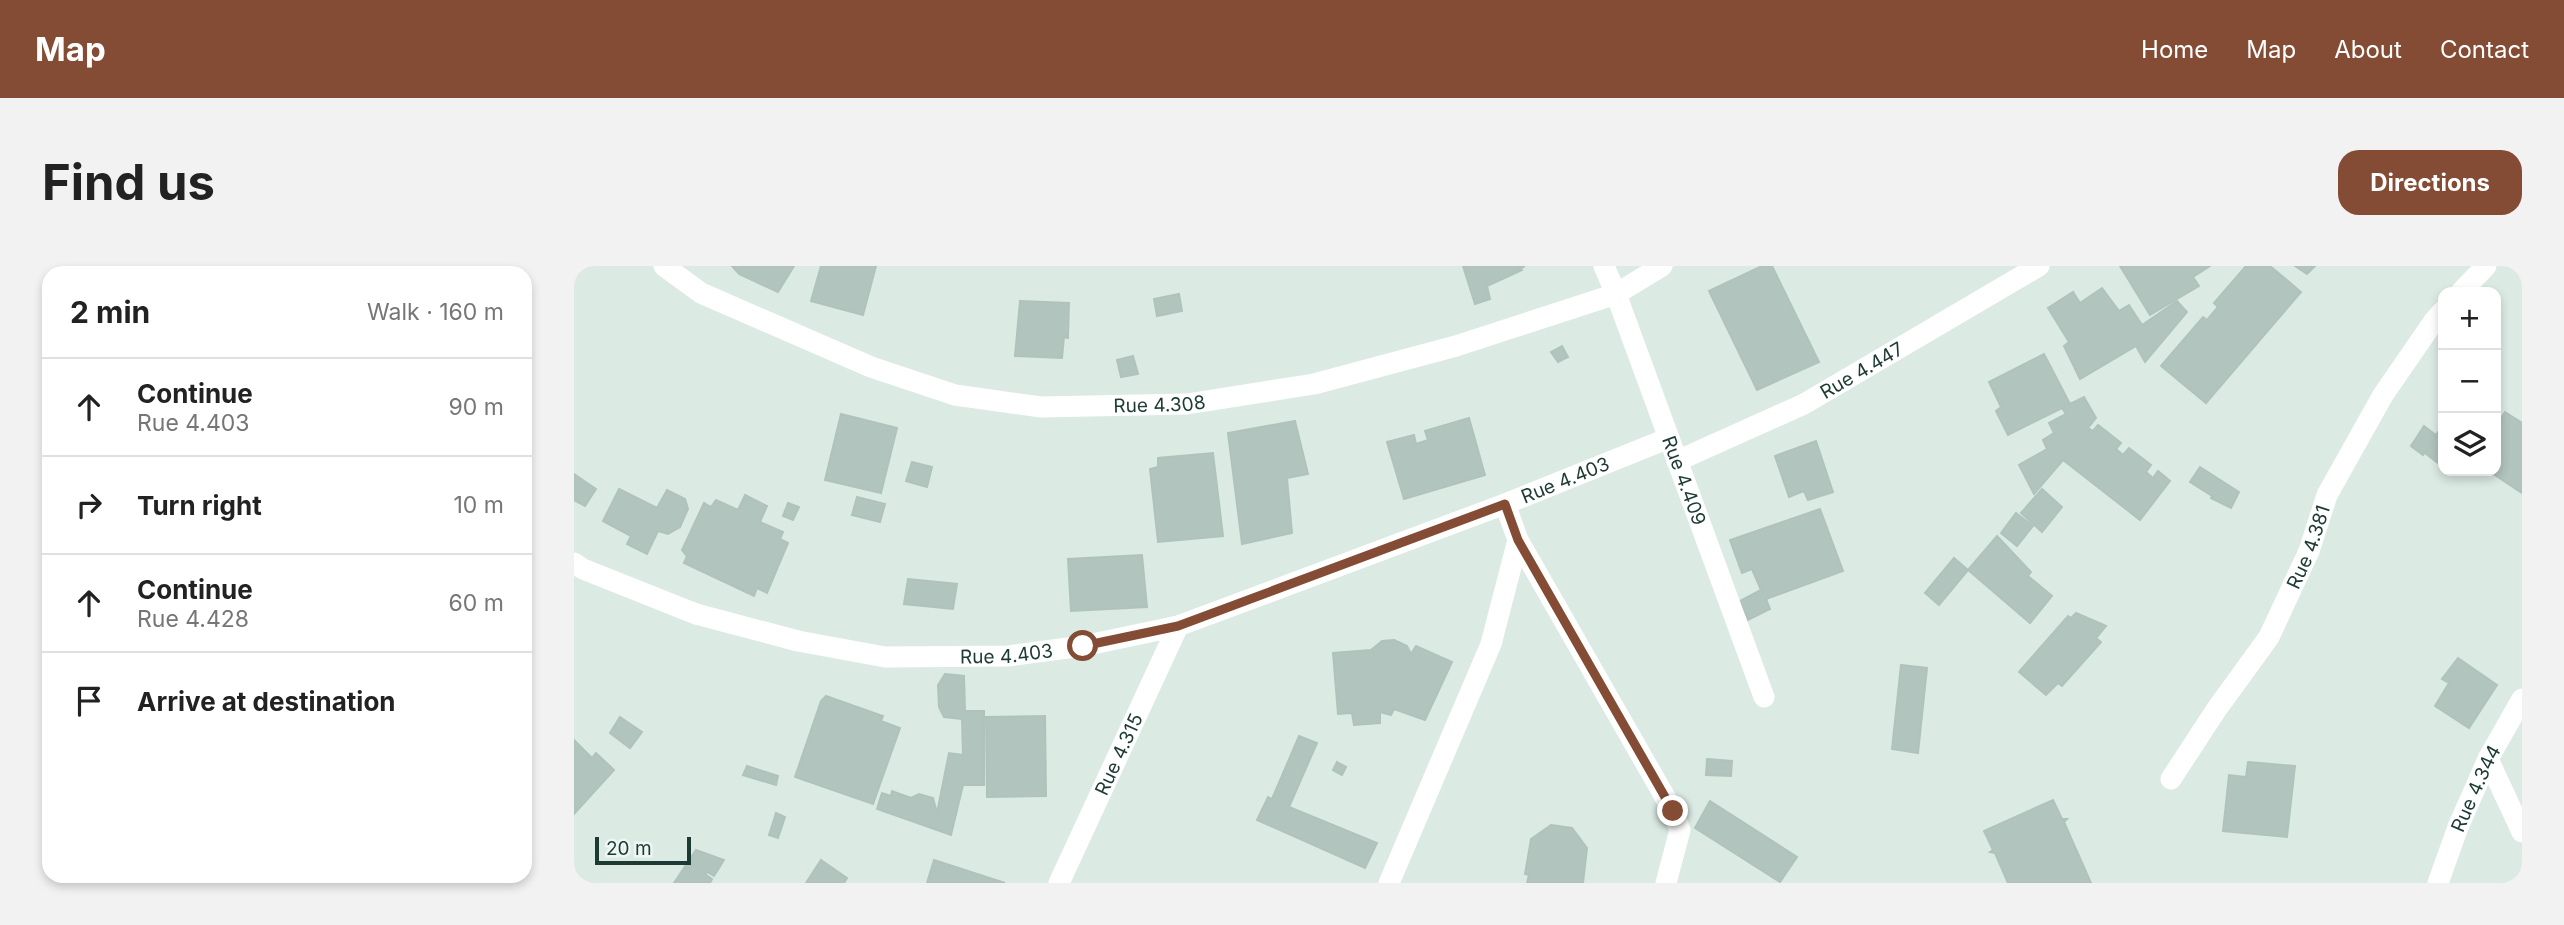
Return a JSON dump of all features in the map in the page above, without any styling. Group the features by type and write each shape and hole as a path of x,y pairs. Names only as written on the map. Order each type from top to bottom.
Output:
{"street":[{"name":"Rue 4.308","path":"664,266 701,293 871,367 955,395 1041,407 1187,404 1314,384 1456,346 1616,294 1662,266"},
{"name":"Rue 4.409","path":"1604,266 1764,697"},
{"name":"Rue 4.447","path":"1677,461 1804,404 2039,266"},
{"path":"2466,287 2486,266"},
{"name":"Rue 4.381","path":"2171,779 2216,710 2269,637 2309,551 2327,495 2383,395 2438,318"},
{"name":"Rue 4.403","path":"574,562 583,569 696,614 798,642 885,657 1008,656 1083,646 1178,626 1505,504 1669,438"},
{"path":"1505,504 1518,540 1673,811 1680,830 1666,883"},
{"path":"1389,883 1491,644 1518,540"},
{"name":"Rue 4.315","path":"1059,883 1178,626"},
{"name":"Rue 4.344","path":"2438,883 2458,827 2488,759 2522,699"},
{"path":"2488,759 2522,832"}],"building":[{"path":"732,266 794,266 778,292 739,274"},
{"path":"821,266 876,266 863,315 811,301"},
{"path":"1463,266 1525,266 1522,270 1487,286 1490,299 1475,304"},
{"path":"1762,266 1772,266 1819,362 1757,390 1709,291"},
{"path":"2120,266 2210,266 2193,277 2199,286 2150,315"},
{"path":"2246,266 2270,266 2301,292 2206,403 2161,366 2203,317 2207,320 2218,307 2214,303"},
{"path":"2295,266 2315,266 2307,274"},
{"path":"2102,288 2119,311 2129,305 2142,325 2177,301 2187,312 2145,362 2136,346 2080,379 2064,346 2069,342 2048,308 2073,292 2080,303"},
{"path":"1179,294 1182,311 1157,316 1154,299"},
{"path":"1020,301 1069,303 1068,338 1064,337 1062,358 1015,356"},
{"path":"1562,346 1568,357 1558,362 1551,352"},
{"path":"2044,354 2070,404 2084,397 2096,418 2088,428 2093,431 2098,425 2121,443 2116,449 2123,455 2129,448 2151,465 2146,472 2153,478 2158,471 2170,481 2140,520 2063,460 2034,494 2019,465 2047,449 2043,440 2054,433 2049,423 2066,414 2062,408 2008,435 1996,411 2001,407 1989,382"},
{"path":"1133,356 1138,374 1121,377 1117,360"},
{"path":"2505,412 2522,423 2522,493 2496,476 2501,476 2501,418"},
{"path":"841,414 897,428 881,493 825,480"},
{"path":"1469,418 1485,475 1404,499 1387,442 1414,435 1416,444 1428,440 1425,431"},
{"path":"1295,421 1308,474 1287,478 1292,533 1242,544 1228,433"},
{"path":"2424,426 2437,436 2423,455 2411,446"},
{"path":"2438,432 2438,463 2425,453"},
{"path":"1816,441 1833,492 1808,500 1804,491 1789,497 1775,456"},
{"path":"1213,453 1223,536 1158,542 1150,469 1158,467 1158,458"},
{"path":"912,462 932,467 927,487 906,481"},
{"path":"2200,467 2239,492 2231,508 2211,498 2212,496 2190,482"},
{"path":"574,474 596,489 585,506 574,500"},
{"path":"619,489 657,508 667,490 685,499 688,509 680,527 668,534 658,531 647,554 627,544 631,536 603,521"},
{"path":"2042,489 2062,507 2042,532 2021,513"},
{"path":"745,495 767,506 760,522 783,532 780,539 788,543 767,593 757,588 754,596 684,563 687,556 682,550 704,503 711,507 716,500 738,510"},
{"path":"857,497 885,504 880,522 852,515"},
{"path":"788,503 799,507 793,520 783,516"},
{"path":"1820,509 1843,571 1766,599 1770,609 1748,620 1740,601 1761,590 1752,569 1742,573 1730,540"},
{"path":"2016,513 2033,526 2017,546 2001,533"},
{"path":"1997,536 2031,572 2028,576 2052,596 2030,623 1968,570"},
{"path":"1142,555 1147,607 1071,611 1068,559"},
{"path":"1954,558 1968,570 1939,605 1925,593"},
{"path":"908,579 957,584 953,609 904,604"},
{"path":"2076,613 2106,626 2096,638 2101,642 2062,686 2058,683 2046,695 2019,672 2068,616 2071,618"},
{"path":"1394,640 1407,646 1411,654 1416,646 1452,662 1425,720 1394,709 1391,715 1380,712 1380,723 1354,725 1352,713 1338,714 1333,653 1371,650 1382,641"},
{"path":"2458,658 2497,685 2469,728 2435,706 2449,683 2442,679"},
{"path":"1901,665 1927,668 1918,753 1892,749"},
{"path":"945,674 964,676 965,711 984,711 984,785 963,785 951,835 877,809 882,793 891,796 892,791 911,798 919,794 933,798 937,813 949,753 963,755 962,719 944,717 939,707 938,685"},
{"path":"826,696 883,716 881,721 900,728 873,804 795,777 821,701"},
{"path":"1045,716 1046,796 987,797 986,717"},
{"path":"620,717 642,732 630,748 610,733"},
{"path":"1299,736 1317,743 1289,807 1377,843 1365,868 1257,820 1268,797 1272,799"},
{"path":"574,740 592,758 596,753 614,770 574,814"},
{"path":"1707,759 1732,761 1731,776 1706,775"},
{"path":"1337,762 1346,767 1342,775 1333,770"},
{"path":"2248,762 2295,766 2287,837 2223,831 2229,775 2246,777"},
{"path":"747,766 778,776 776,785 743,775"},
{"path":"2053,800 2062,819 2067,819 2064,822 2091,883 2008,883 1995,853 1990,852 1993,850 1984,831"},
{"path":"1710,801 1797,857 1780,882 1695,828"},
{"path":"776,813 785,817 778,838 769,835"},
{"path":"1551,825 1572,828 1587,848 1583,883 1527,883 1529,875 1525,874 1531,839"},
{"path":"696,850 724,860 714,876 707,872 705,874 712,879 710,883 674,883"},
{"path":"821,860 847,878 844,883 806,883"},
{"path":"934,860 1005,883 927,883"}],"route":[{"path":"1083,646 1178,626 1505,504 1518,540 1673,811"}]}
